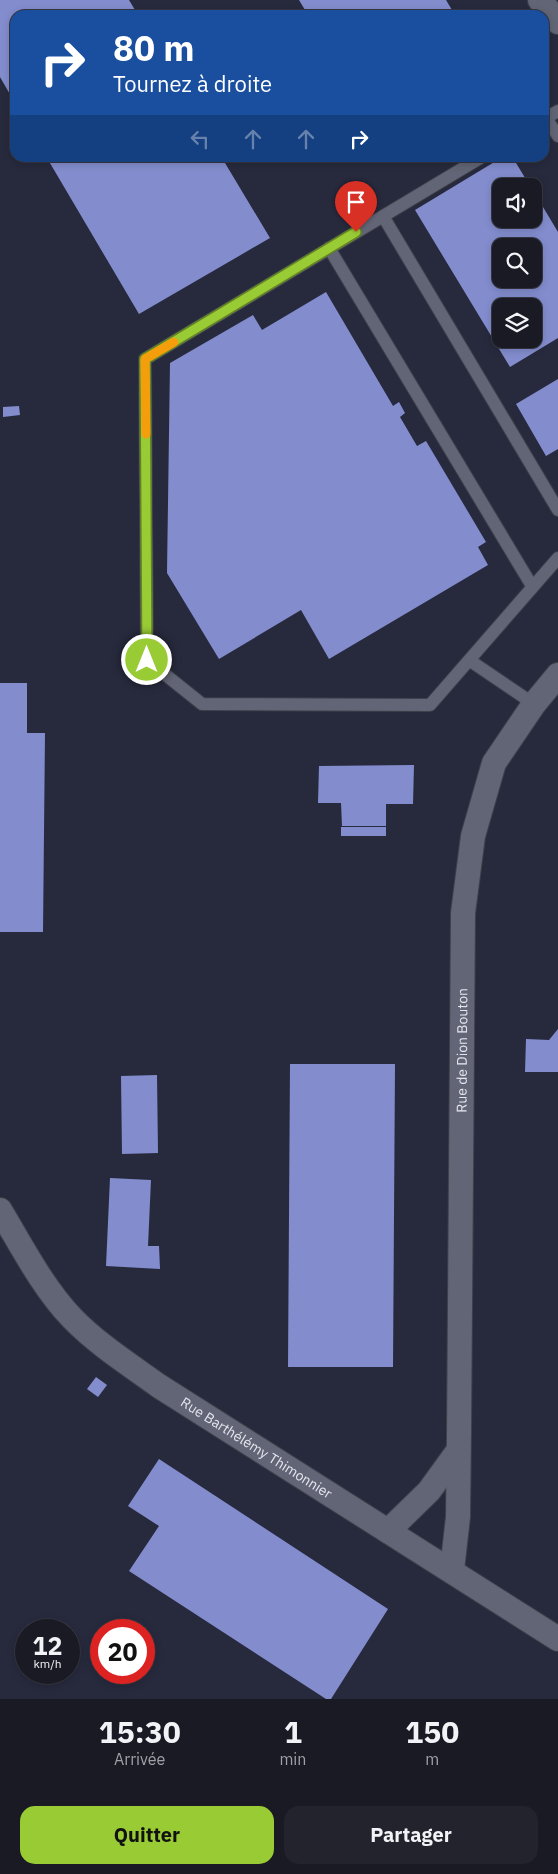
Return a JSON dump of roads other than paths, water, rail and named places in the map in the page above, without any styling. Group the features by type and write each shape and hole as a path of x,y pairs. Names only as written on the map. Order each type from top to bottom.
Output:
{"street":[{"path":"540,0 548,10"},
{"path":"549,11 558,22"},
{"name":"Rue de Dion Bouton","path":"452,1570 458,1517 463,913 473,836 494,763 534,704 558,675"},
{"name":"Rue Barthélémy Thimonnier","path":"0,1210 35,1268 72,1318 114,1354 159,1386 452,1570 558,1639"},
{"path":"388,1531 429,1490 458,1451"}],"lane":[{"path":"549,124 558,136"},
{"path":"473,162 145,359 147,660 202,704 430,705 558,558"},
{"path":"382,216 558,510"},
{"path":"329,248 532,586"},
{"path":"468,660 534,704"}]}
